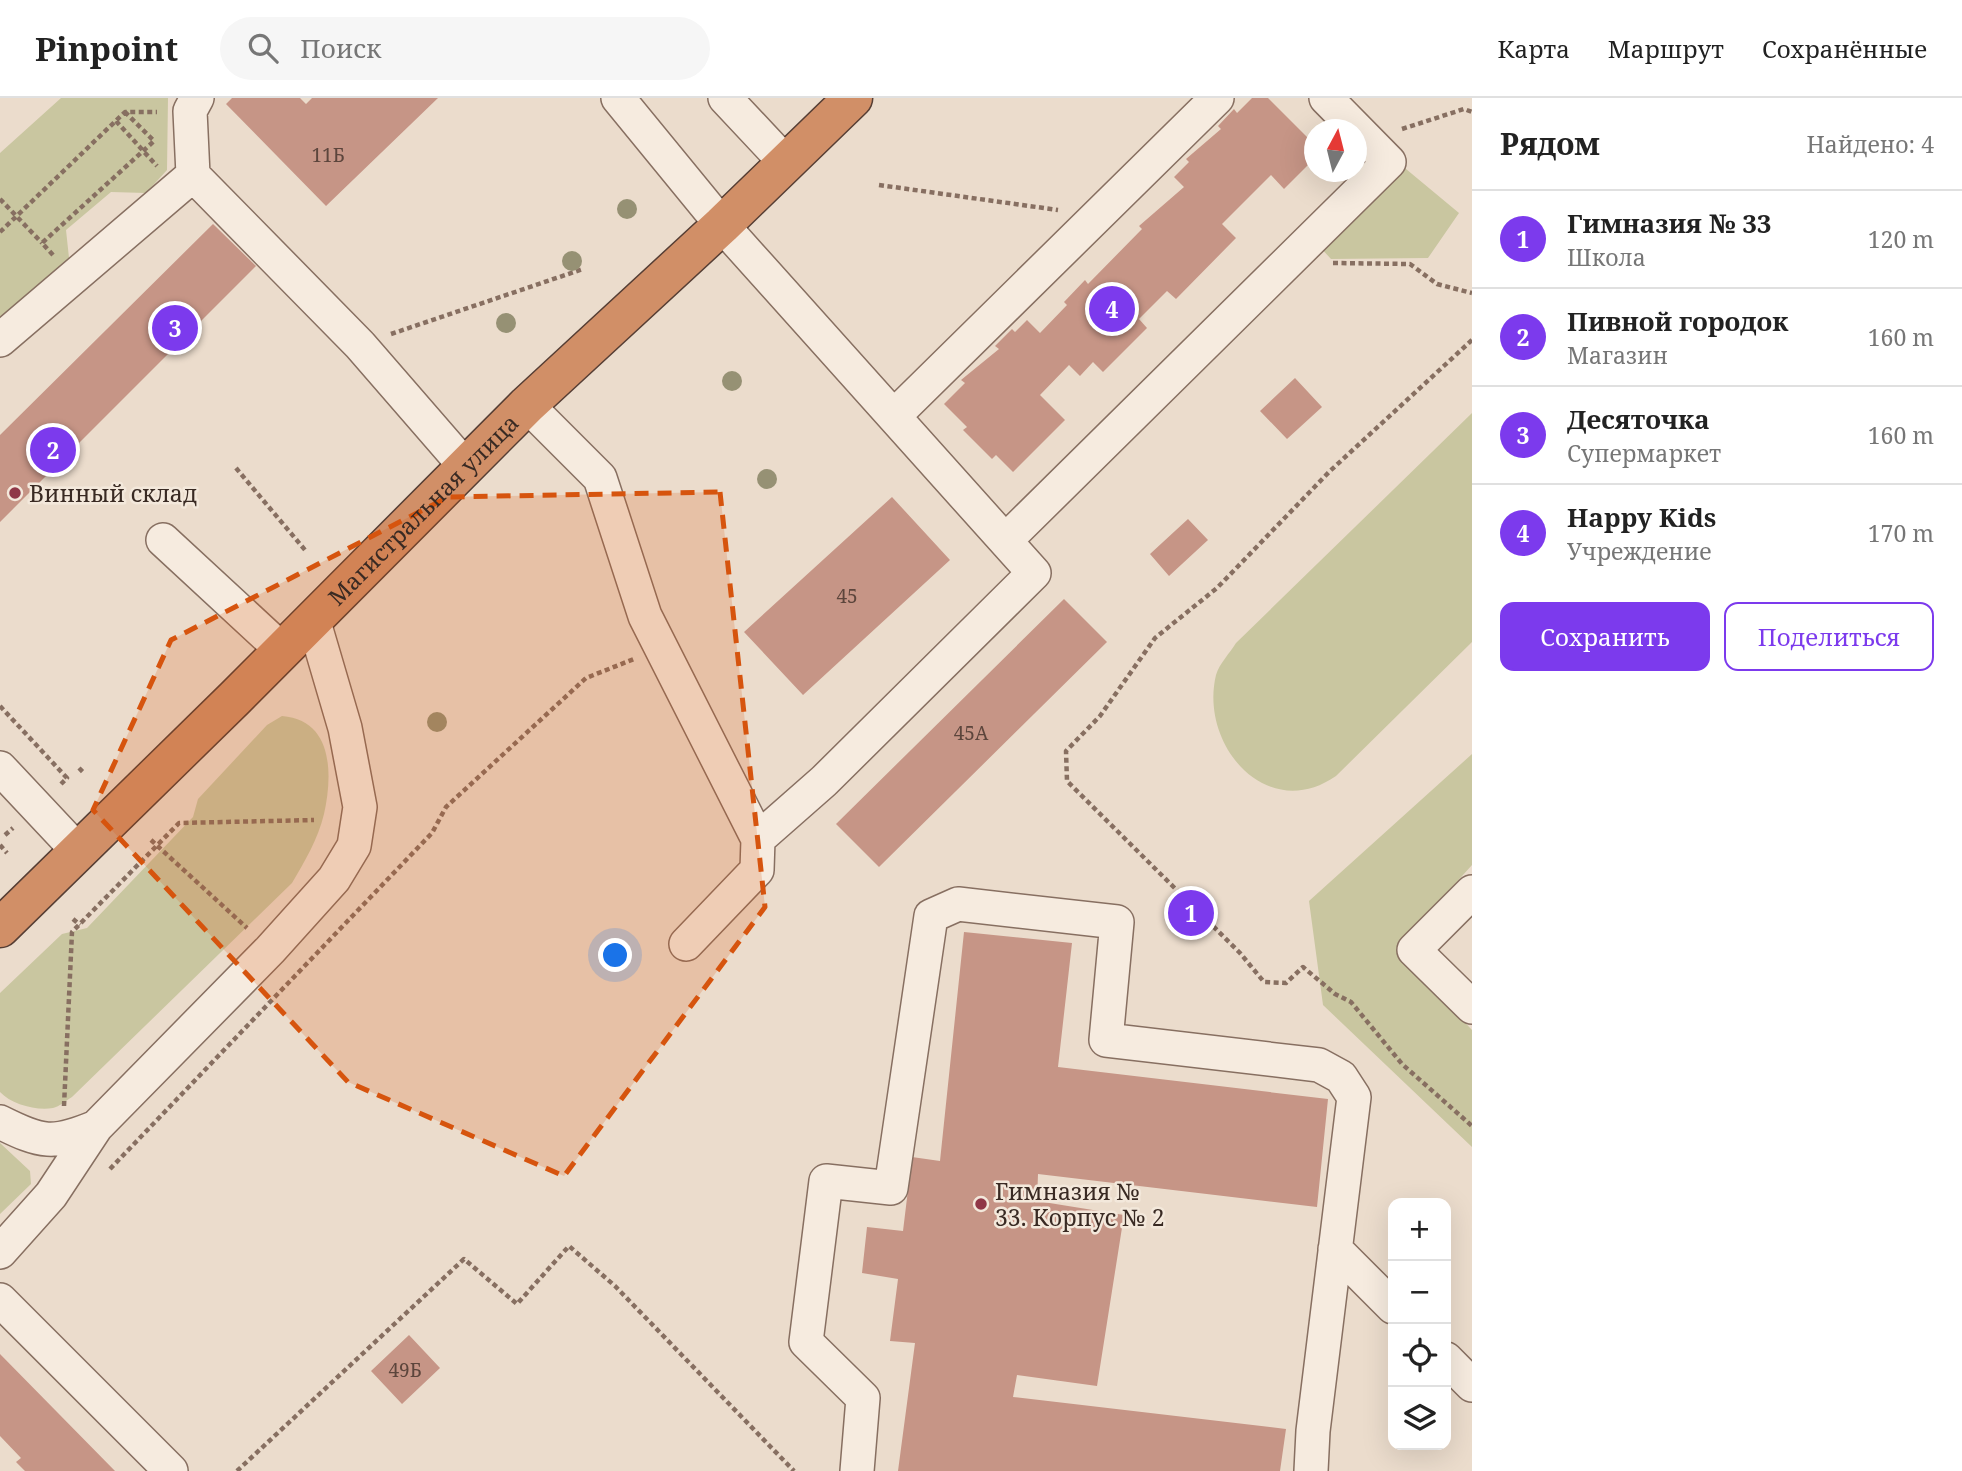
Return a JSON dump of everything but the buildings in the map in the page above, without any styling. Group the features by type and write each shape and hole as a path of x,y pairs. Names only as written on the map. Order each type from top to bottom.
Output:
{"highway":[{"name":"Магистральная улица","path":"0,928 527,405 722,225 853,98"}],"street":[{"path":"0,340 184,181 190,111 197,98"},
{"path":"618,98 722,225 1034,573 824,781 758,839"},
{"path":"725,98 786,163"},
{"path":"895,415 1217,98"},
{"path":"1006,540 1389,162 1326,98"},
{"path":"184,181 360,345 465,466"},
{"path":"527,405 600,478 645,616 758,839 757,870 686,944"},
{"path":"163,540 282,650"},
{"path":"0,1252 51,1195 96,1127 270,950 334,879 354,846 360,807 345,728 313,619"},
{"path":"0,768 78,851"},
{"path":"1472,892 1414,950 1472,1007"},
{"path":"857,1471 863,1398 806,1342 826,1181 891,1188 931,916 958,904 1118,922 1106,1040 1319,1065 1340,1077 1354,1097 1311,1471"},
{"path":"0,1122 25,1135 62,1142 96,1127"},
{"path":"1335,1249 1388,1302"},
{"path":"0,1300 171,1471"},
{"path":"1451,1364 1472,1385"}],"path":[{"path":"1368,141 1464,109 1472,112"},
{"path":"0,232 125,113 154,141 42,243"},
{"path":"116,121 144,152 184,181"},
{"path":"879,185 1098,215"},
{"path":"0,199 73,278"},
{"path":"1287,262 1410,264 1437,284 1472,293"},
{"path":"360,345 583,269"},
{"path":"1472,340 1330,471 1217,588 1155,638 1100,716 1066,751 1066,781 1240,953 1264,982 1286,983 1303,967 1335,994 1351,1002 1402,1064 1472,1126"},
{"path":"236,468 305,550"},
{"path":"105,1174 432,833 446,807 586,678 626,662"},
{"path":"0,706 67,778"},
{"path":"79,768 84,772"},
{"path":"62,1142 72,932 179,822 314,820"},
{"path":"151,840 253,934"},
{"path":"0,845 7,853"},
{"path":"73,919 79,925"},
{"path":"237,1471 464,1259 517,1304 569,1246 615,1286 794,1471"}],"highlighted area":[{"path":"720,492 765,907 564,1176 348,1082 93,810 171,640 448,497"}],"shaded area":[{"path":"61,98 168,98 167,170 146,193 111,192 66,230 70,267 0,325 0,153"},
{"path":"1400,164 1459,213 1428,258 1331,259 1319,246"},
{"path":"1472,413 1472,642 1336,776 1310,788 1286,790 1263,784 1244,770 1228,750 1218,727 1213,701 1216,675 1220,667 1236,643"},
{"path":"282,716 299,720 311,727 320,738 328,766 327,798 321,823 311,850 292,883 72,1097 58,1106 46,1109 24,1106 5,1096 0,1092 0,993 62,934 87,928 193,817 198,799 267,725"},
{"path":"1472,754 1472,865 1396,949 1472,1030 1472,1147 1323,1005 1309,901"},
{"path":"0,1143 30,1171 31,1184 0,1214"}],"place":[{"name":"Happy Kids","path":"1112,309"},
{"name":"Десяточка","path":"175,328"},
{"name":"Пивной городок","path":"53,450"},
{"name":"Винный склад","path":"15,493"},
{"name":"Гимназия № 33","path":"1191,913"},
{"name":"Гимназия № 33. Корпус № 2","path":"981,1204"}]}
